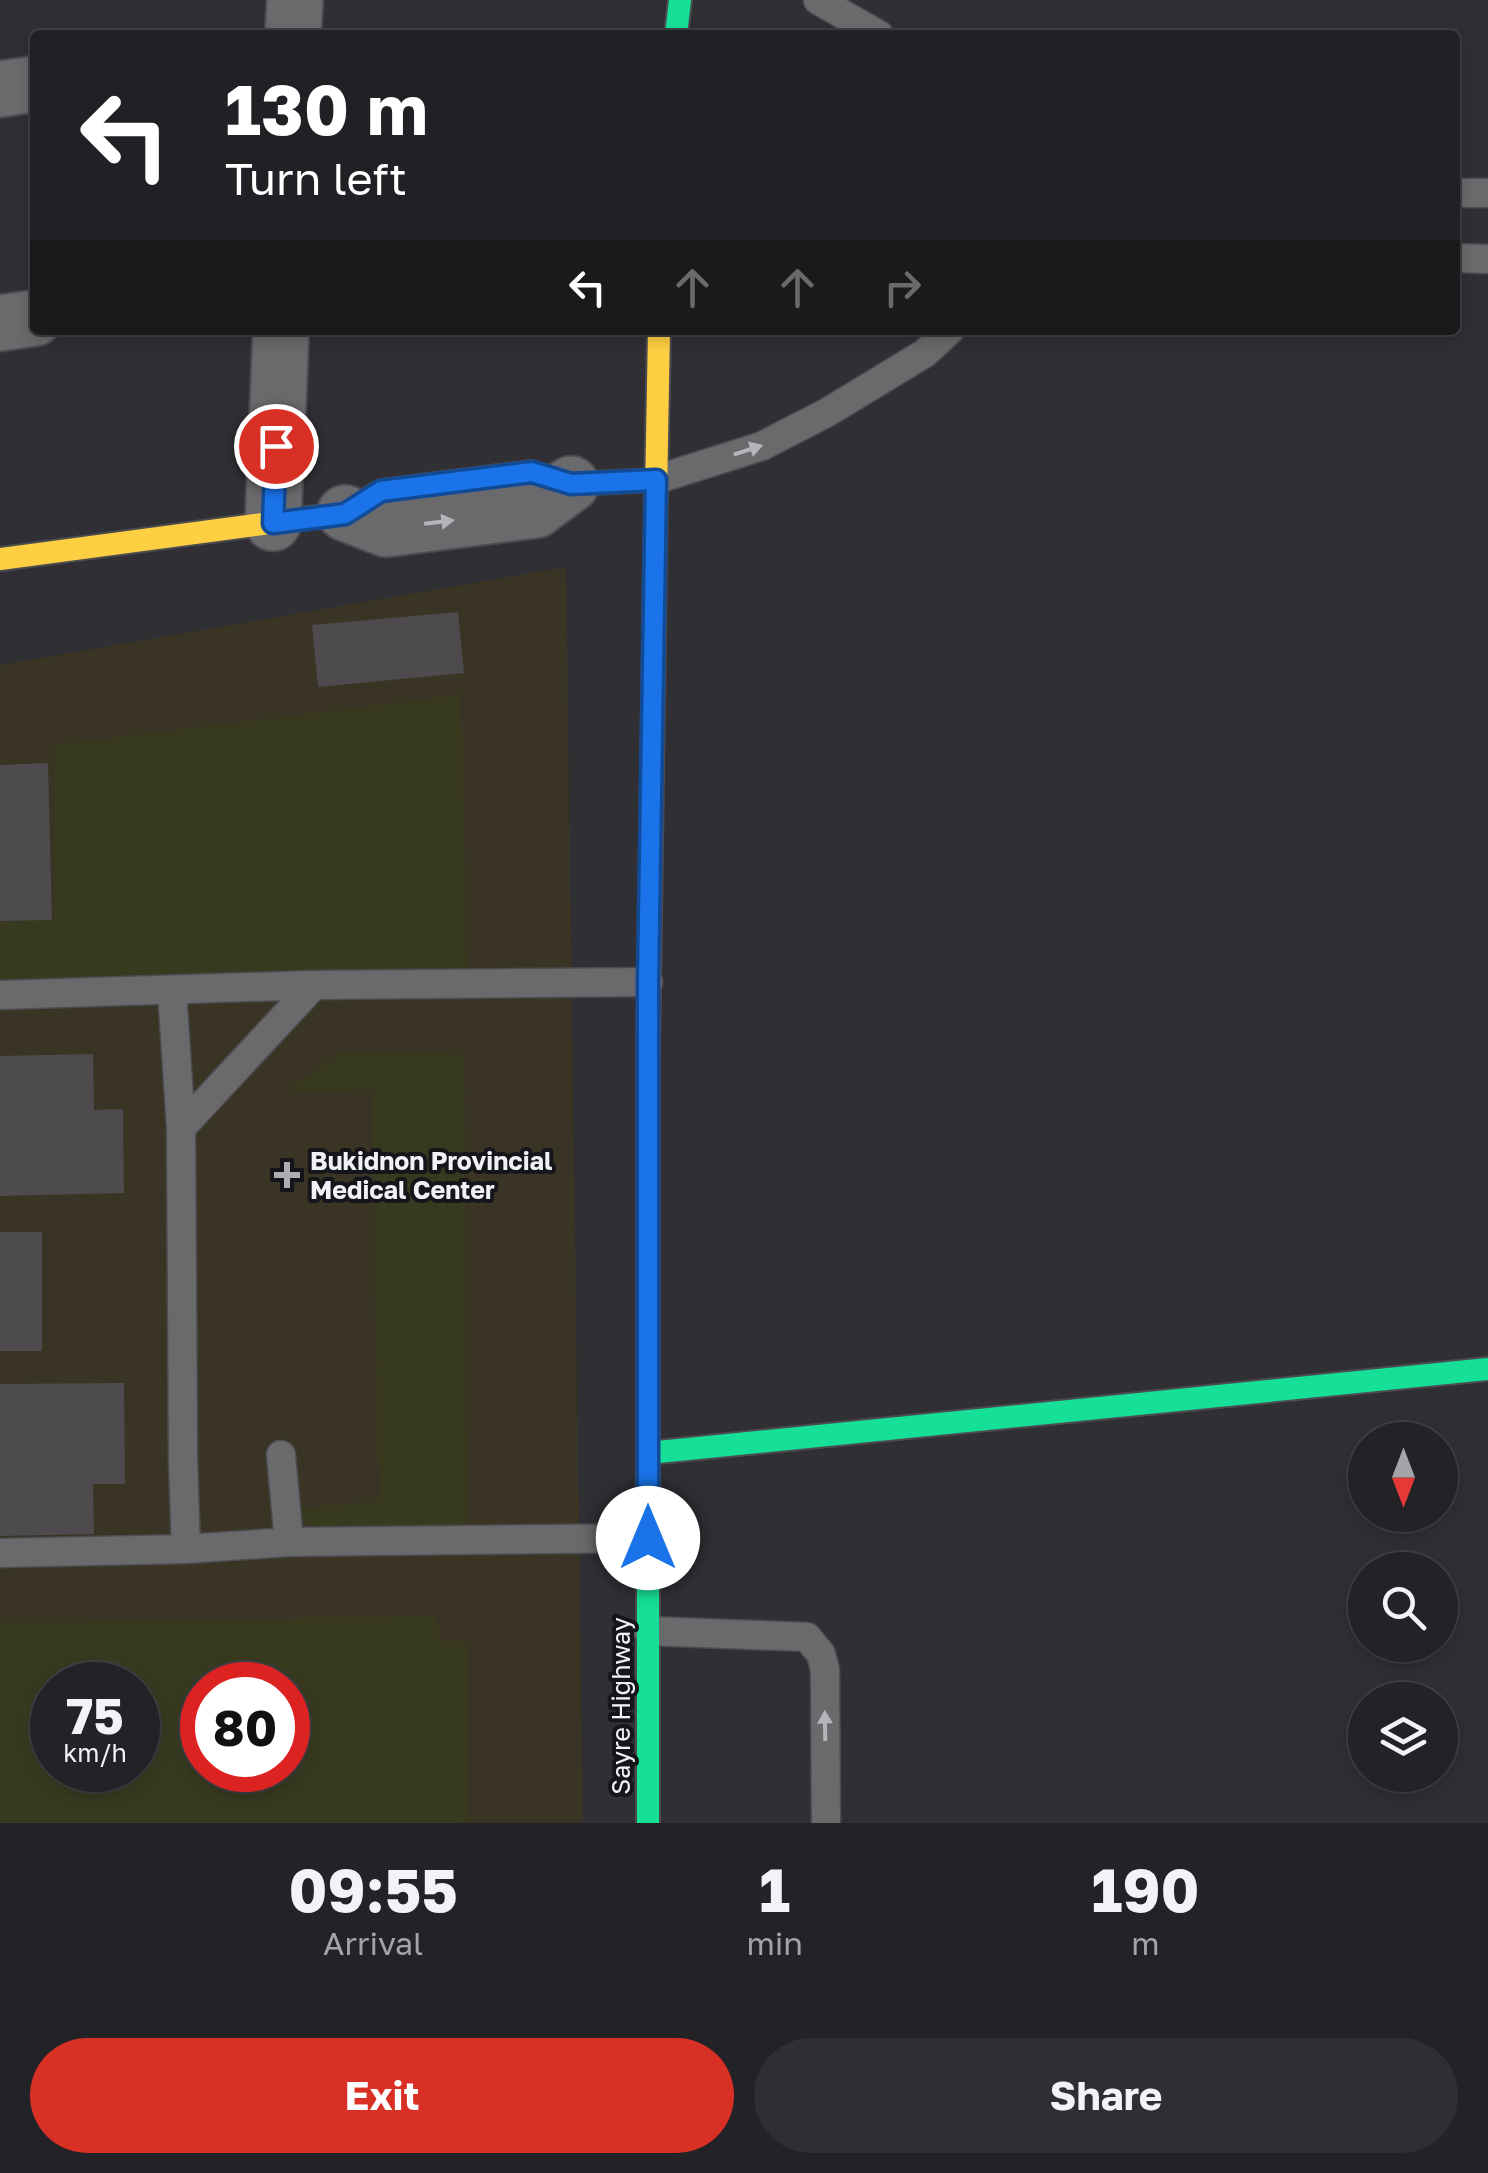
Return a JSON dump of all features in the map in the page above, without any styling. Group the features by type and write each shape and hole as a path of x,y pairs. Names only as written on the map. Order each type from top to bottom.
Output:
{"main road":[{"path":"677,30 680,0"},
{"name":"Sayre Highway","path":"648,1823 648,982 659,335"},
{"path":"571,484 656,480"},
{"path":"0,559 345,514"},
{"path":"648,1452 1488,1368"}],"street":[{"path":"293,30 295,0"},
{"path":"0,89 30,85"},
{"path":"0,323 30,319"},
{"path":"273,523 281,335"},
{"path":"345,514 386,529 536,510 571,484"}],"lane":[{"path":"818,0 870,30"},
{"path":"1460,193 1488,193"},
{"path":"1460,258 1488,258"},
{"path":"656,480 778,438 924,353 944,335"},
{"path":"0,995 314,985 648,982"},
{"path":"181,1128 314,985"},
{"path":"172,990 181,1128 186,1549"},
{"path":"282,1455 288,1542"},
{"path":"0,1553 186,1549 288,1542 648,1538"},
{"path":"648,1630 807,1637 821,1654 825,1670 826,1823"}],"shaded area":[{"name":"Bukidnon Provincial Medical Center","path":"566,567 583,1823 0,1823 0,665"}],"green space":[{"path":"461,695 467,982 0,987 0,922 54,919 55,745"},
{"path":"341,1052 464,1054 467,1546 332,1553 296,1508 379,1502 372,1090 287,1091"},
{"path":"436,1616 440,1642 467,1642 469,1821 0,1823 0,1623"}],"building":[{"path":"458,612 464,673 318,687 312,625"},
{"path":"48,763 52,920 0,921 0,765"},
{"path":"93,1054 94,1110 123,1109 124,1193 0,1196 0,1056"},
{"path":"0,1232 42,1232 42,1351 0,1351"},
{"path":"124,1383 125,1484 93,1484 94,1534 0,1536 0,1384"}],"traffic: fast":[{"path":"677,30 680,0"},
{"path":"531,472 571,484 655,480"},
{"path":"648,1057 648,1823"},
{"path":"648,1453 1488,1369"}],"traffic: slow":[{"path":"656,494 659,335"},
{"path":"0,559 345,513 381,491 531,472"}],"traffic: jam":[{"path":"648,1057 656,494"}],"place":[{"name":"Bukidnon Provincial Medical Center","path":"287,1175"}],"route":[{"path":"276,446 273,523 345,514 381,491 532,472 571,484 656,480 648,982 648,1538"}]}
